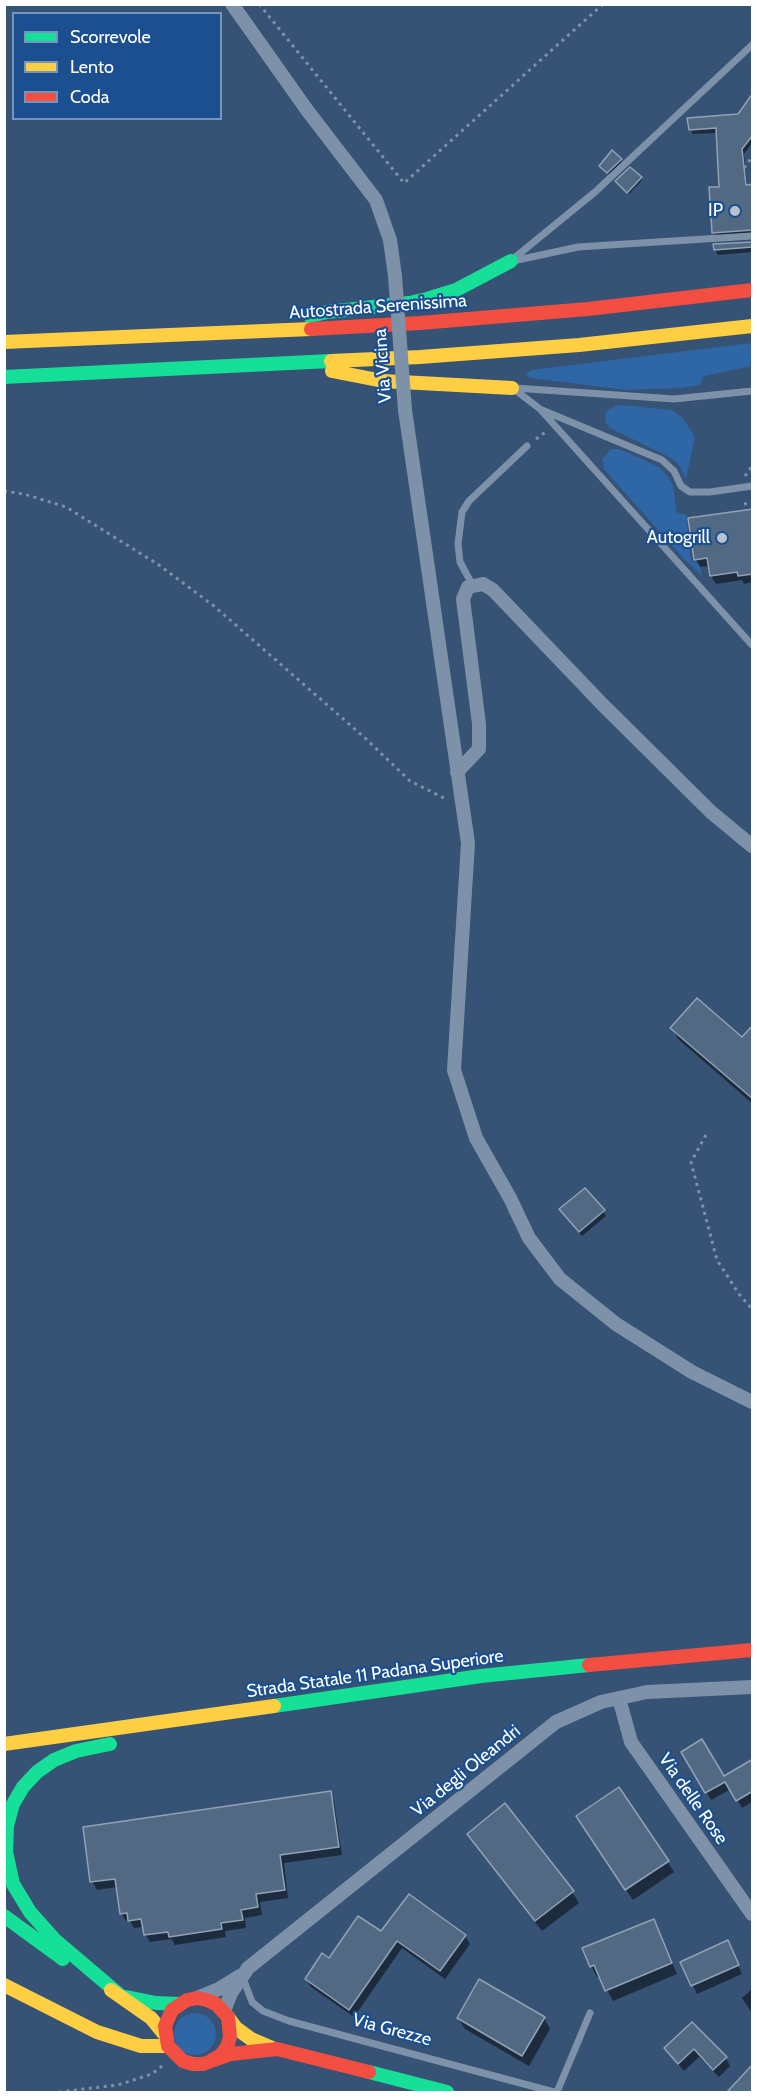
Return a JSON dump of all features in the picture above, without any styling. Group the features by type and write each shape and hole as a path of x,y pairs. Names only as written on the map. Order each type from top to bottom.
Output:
{"main road":[{"path":"229,334 327,312 427,299 456,290 511,261"},
{"name":"Autostrada Serenissima","path":"4,342 229,334 420,323 543,313 753,290"},
{"path":"4,377 420,357 753,326"},
{"path":"294,364 383,381 512,388"},
{"name":"Strada Statale 11 Padana Superiore","path":"4,1744 481,1676 753,1650"},
{"path":"169,1735 326,1698"},
{"path":"71,1719 110,1729"},
{"path":"124,1742 76,1751 54,1760 37,1772 23,1787 13,1804 7,1826 6,1852 13,1884 30,1912 54,1939 121,1996 156,2003 178,2004 197,1998 207,2000 216,2004 236,2028 251,2039 276,2049 447,2092"},
{"path":"4,1916 51,1951 151,2018 183,2061 203,2064 241,2052 276,2049"},
{"path":"4,1984 97,2032 141,2046 169,2045"},
{"path":"169,2045 167,2018 178,2004"},
{"path":"212,2061 227,2046 230,2037 226,2014"}],"street":[{"name":"Via Vicina","path":"232,4 307,110 376,200 390,240 405,410 468,843 454,1070 476,1138 510,1198 529,1238 560,1279 616,1324 692,1372 753,1402"},
{"path":"457,772 480,749 479,724 463,599 468,587 483,584 493,590 603,705 711,812 753,846"},
{"name":"Via degli Oleandri","path":"242,1975 257,1960 556,1722 601,1702 647,1692 753,1687"},
{"name":"Via delle Rose","path":"619,1698 631,1742 753,1914"},
{"path":"197,1998 219,1989 242,1975"},
{"path":"226,2014 231,1993 242,1975"}],"lane":[{"path":"511,261 595,192 753,45"},
{"path":"511,261 578,247 753,236"},
{"path":"512,388 674,399 753,391"},
{"path":"512,388 540,409 753,645"},
{"path":"540,409 662,460 674,471 681,486 690,492 710,492 753,486"},
{"path":"473,586 460,562 459,537 462,512 469,501 527,446"},
{"name":"Via Grezze","path":"242,1975 252,2002 263,2012 289,2021 555,2092 590,2013"}],"path":[{"path":"259,4 404,183 603,4"},
{"path":"744,168 753,157"},
{"path":"527,446 554,425"},
{"path":"742,479 753,466"},
{"path":"4,491 24,494 66,507 159,565 223,614 365,738 410,781 463,808"},
{"path":"744,504 753,503"},
{"path":"706,1135 691,1162 714,1250 717,1260 739,1294 753,1309"},
{"path":"58,2092 118,2085 152,2074 169,2045"}],"shaded area":[{"path":"752,343 752,366 704,376 700,385 681,388 627,390 530,378 526,374 531,370"},
{"path":"615,406 672,410 683,418 695,437 686,479 679,465 671,458 610,428 605,421 606,412"},
{"path":"611,449 619,449 644,460 659,467 665,473 673,485 677,514 686,514 691,562 699,561 702,576 604,469 602,459"},
{"path":"195,2013 203,2014 210,2019 215,2026 215,2042 210,2049 203,2054 195,2055 187,2054 180,2049 175,2042 174,2034 175,2026 180,2019 187,2014"}],"building":[{"path":"753,93 753,135 742,149 746,185 753,184 753,230 712,233 709,187 719,187 716,128 689,130 687,118 738,114"},
{"path":"612,150 622,159 607,173 599,166"},
{"path":"630,167 642,177 627,193 615,181"},
{"path":"753,242 753,247 714,250 713,244"},
{"name":"Autogrill","path":"753,509 753,574 738,576 737,572 710,576 707,558 694,560 688,518"},
{"path":"697,998 742,1037 753,1025 753,1099 670,1028"},
{"path":"585,1188 605,1210 579,1232 559,1209"},
{"path":"702,1739 724,1776 753,1759 753,1791 736,1801 725,1782 705,1793 681,1752"},
{"path":"619,1787 669,1861 625,1890 576,1816"},
{"path":"331,1791 339,1847 280,1855 285,1890 256,1894 258,1907 241,1910 243,1920 221,1923 222,1929 169,1937 168,1932 144,1935 141,1919 128,1921 127,1913 120,1914 115,1879 90,1882 83,1827"},
{"path":"505,1803 574,1891 535,1921 467,1834"},
{"path":"409,1894 466,1935 440,1971 397,1941 349,2010 305,1979 322,1953 329,1958 358,1916 381,1931"},
{"path":"654,1919 672,1963 605,1991 594,1965 590,1967 582,1948"},
{"path":"728,1940 739,1965 691,1986 680,1962"},
{"path":"479,1979 545,2017 522,2056 457,2018"},
{"path":"692,2022 727,2057 713,2070 694,2049 678,2064 664,2048"},
{"path":"753,2064 753,2092 727,2092"}],"traffic: fast":[{"path":"310,316 427,299 456,290 511,261"},
{"path":"4,377 331,361"},
{"path":"274,1706 481,1676 589,1665"},
{"path":"110,1744 76,1751 54,1760 37,1772 23,1787 13,1804 7,1826 6,1852 13,1884 30,1912 54,1939 121,1996"},
{"path":"4,1916 63,1959"},
{"path":"126,1997 156,2003 179,2004"},
{"path":"369,2072 447,2092"}],"traffic: slow":[{"path":"331,361 579,345 752,326"},
{"path":"4,342 311,329"},
{"path":"332,371 383,381 512,388"},
{"path":"4,1744 274,1706"},
{"path":"4,1985 97,2032 141,2046 168,2046"},
{"path":"111,1990 151,2018 165,2035"},
{"path":"228,2017 236,2028 251,2039 272,2048"}],"traffic: jam":[{"path":"311,329 420,323 588,309 752,290"},
{"path":"589,1665 752,1650"},
{"path":"212,2060 221,2055 227,2047 230,2037 228,2017 216,2004 207,2000 197,1998 187,2000 172,2010 165,2026 168,2046 183,2061 203,2064 231,2054 277,2049 369,2072"}],"place":[{"name":"IP","path":"735,211"},
{"name":"Autogrill","path":"722,538"}]}
